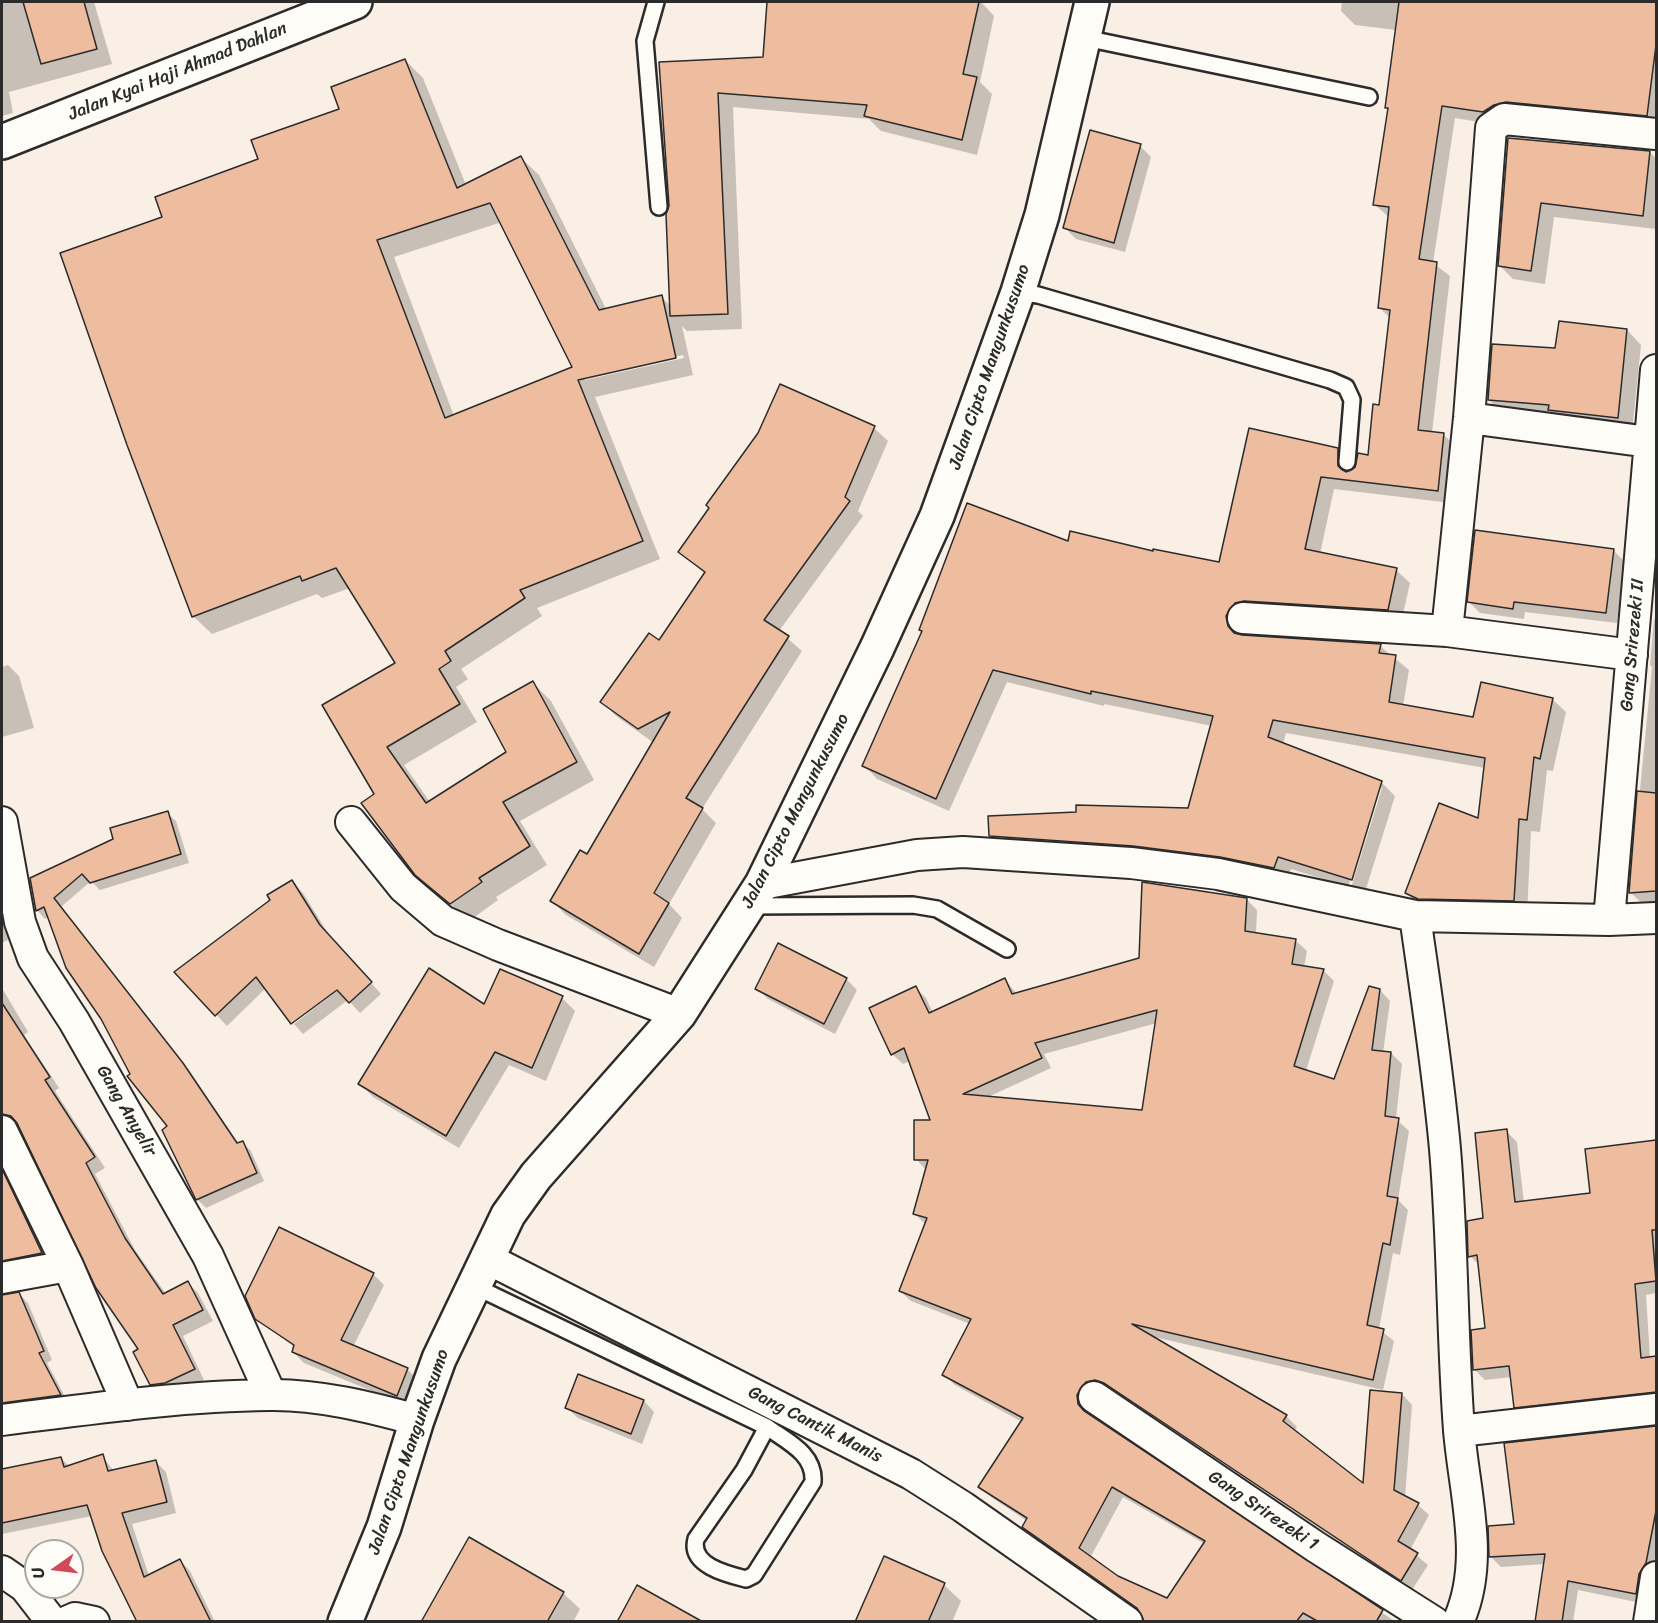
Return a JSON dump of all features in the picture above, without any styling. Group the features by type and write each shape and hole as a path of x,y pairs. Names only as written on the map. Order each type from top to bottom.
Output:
{"street":[{"name":"Jalan Kyai Haji Ahmad Dahlan","path":"2,142 355,2"},
{"name":"Jalan Cipto Mangunkusumo","path":"345,1622 384,1527 417,1420 439,1359 508,1215 536,1176 679,1014 755,895 872,658 937,516 1018,292 1042,214 1092,2"},
{"path":"1447,631 1469,418 1491,128 1504,119 1656,134"},
{"name":"Gang Srirezeki II","path":"1609,920 1653,443 1656,370"},
{"path":"1469,418 1653,443"},
{"path":"1243,618 1447,631 1632,655"},
{"name":"Gang Anyelir","path":"2,822 20,922 33,958 80,1031 197,1236 271,1395"},
{"path":"351,822 403,887 443,921 498,945 679,1014"},
{"path":"755,895 917,855 963,852 1131,863 1218,874 1415,916 1609,920 1656,918"},
{"path":"1415,916 1435,1050 1445,1150 1460,1431 1473,1543 1465,1606 1458,1622"},
{"path":"2,1131 68,1266 128,1405"},
{"path":"2,1278 68,1266"},
{"name":"Gang Cantik Manis","path":"480,1272 919,1479 1127,1622"},
{"path":"2,1420 128,1405 271,1395 364,1405 417,1420"},
{"name":"Gang Srirezeki 1","path":"1094,1396 1316,1547 1434,1622"},
{"path":"1460,1431 1656,1409"},
{"path":"2,1572 25,1587 52,1622"},
{"path":"1649,1622 1656,1577"},
{"path":"66,1622 75,1618 94,1622"}],"lane":[{"path":"656,2 645,41 659,207"},
{"path":"1085,38 1369,97"},
{"path":"1018,292 1038,295 1263,360 1347,387 1352,400 1347,462"},
{"path":"755,895 913,905 937,909 1007,949"},
{"path":"480,1272 767,1427 803,1452 814,1470 813,1482 754,1575 746,1579 708,1565 698,1558 694,1548 696,1539 744,1470 767,1427"}],"building":[{"path":"23,2 84,2 97,49 41,64"},
{"path":"767,2 979,2 963,74 977,77 962,140 864,116 867,105 718,93 728,314 670,316 666,214 669,206 659,62 763,57"},
{"path":"1399,2 1656,2 1656,45 1647,116 1506,102 1494,105 1483,112 1442,106 1419,259 1437,262 1418,430 1444,433 1438,491 1321,477 1305,549 1397,568 1388,610 1244,601 1235,603 1226,616 1228,626 1234,633 1242,635 1381,644 1379,653 1396,655 1389,702 1473,717 1481,682 1553,698 1540,759 1534,757 1527,820 1519,819 1514,901 1418,899 1405,893 1439,803 1478,818 1485,758 1273,720 1268,737 1382,781 1352,880 1278,857 1274,868 1220,857 1133,846 989,836 988,816 1076,812 1076,805 1188,808 1213,716 1091,691 1091,694 993,670 936,799 862,766 922,631 919,630 967,503 1068,541 1070,531 1153,551 1153,549 1219,562 1249,428 1338,448 1338,466 1346,472 1355,467 1358,453 1368,455 1373,404 1379,405 1390,310 1378,308 1389,207 1373,205 1388,108 1385,108"},
{"path":"405,59 457,188 521,156 599,310 662,295 676,358 578,380 643,541 520,590 525,598 445,651 451,661 439,669 460,704 387,747 426,803 506,752 483,709 533,681 577,762 503,802 530,846 479,878 482,882 450,904 415,875 361,803 374,794 322,705 395,663 336,568 302,581 300,576 192,617 127,445 60,253 162,217 155,197 258,159 251,140 339,109 331,87","holes":["490,203 572,367 445,418 377,240"]},
{"path":"1090,130 1141,144 1114,243 1063,228"},
{"path":"1508,138 1650,151 1643,216 1541,203 1531,271 1498,266"},
{"path":"1559,321 1627,329 1618,418 1548,410 1549,405 1488,400 1492,344 1555,348"},
{"path":"780,384 875,426 845,497 850,501 764,620 789,636 686,798 703,808 654,893 669,903 639,954 550,901 580,850 587,854 670,712 638,729 600,702 649,633 659,640 705,572 678,552 709,508 706,505 758,433"},
{"path":"1475,530 1614,549 1606,613 1514,602 1513,609 1467,602"},
{"path":"1637,791 1656,793 1656,891 1629,893"},
{"path":"168,811 181,854 90,883 82,874 54,898 183,1063 237,1143 243,1141 257,1173 196,1200 162,1130 167,1126 127,1076 130,1074 101,1019 66,968 44,907 36,911 30,878 113,839 110,828"},
{"path":"292,880 320,925 372,982 349,1003 337,990 291,1024 256,977 215,1016 174,972 270,900 267,895"},
{"path":"1142,882 1247,898 1245,931 1296,939 1292,964 1324,969 1294,1066 1334,1079 1369,986 1380,989 1372,1050 1391,1052 1385,1116 1399,1118 1387,1196 1398,1198 1390,1245 1383,1243 1367,1325 1384,1329 1373,1380 1132,1324 1287,1415 1283,1421 1363,1483 1370,1390 1402,1393 1394,1490 1419,1503 1398,1541 1418,1553 1401,1581 1104,1383 1095,1380 1086,1382 1077,1395 1078,1404 1084,1411 1383,1610 1376,1622 1319,1622 1303,1613 1296,1622 1144,1621 1137,1608 1022,1527 1027,1518 978,1487 1023,1418 942,1375 971,1319 899,1291 927,1218 913,1214 928,1160 914,1160 914,1120 930,1120 904,1048 891,1055 869,1008 916,986 929,1013 1005,978 1012,994 1139,958","holes":["1157,1010 1142,1110 963,1094 1042,1058 1035,1043","1112,1487 1205,1541 1167,1598 1118,1576 1079,1548"]},
{"path":"778,943 847,978 824,1024 755,989"},
{"path":"429,968 484,1004 500,969 563,996 532,1068 495,1052 446,1136 358,1084"},
{"path":"2,1003 50,1077 45,1080 95,1157 86,1163 125,1238 163,1294 188,1281 203,1310 173,1325 195,1369 165,1383 150,1385 133,1352 138,1349 96,1288 17,1123 11,1116 2,1114"},
{"path":"1507,1129 1515,1202 1590,1193 1585,1149 1656,1140 1656,1230 1652,1230 1656,1281 1635,1284 1641,1358 1656,1356 1656,1392 1514,1408 1509,1366 1473,1370 1471,1330 1485,1328 1477,1255 1468,1257 1467,1221 1483,1218 1475,1133"},
{"path":"2,1169 42,1253 2,1261"},
{"path":"279,1227 374,1273 341,1340 408,1368 397,1396 292,1352 294,1345 255,1319 245,1296"},
{"path":"19,1292 44,1351 39,1353 61,1395 2,1403 2,1295"},
{"path":"578,1374 644,1400 631,1434 565,1408"},
{"path":"1656,1426 1656,1511 1646,1563 1639,1574 1636,1594 1568,1581 1562,1622 1535,1622 1545,1554 1489,1557 1488,1526 1514,1524 1504,1443"},
{"path":"103,1454 108,1471 156,1460 167,1502 122,1513 144,1577 180,1559 211,1622 137,1622 102,1551 87,1505 2,1523 2,1469 61,1457 64,1467"},
{"path":"469,1537 564,1592 547,1622 421,1622"},
{"path":"884,1556 945,1583 928,1622 855,1622"},
{"path":"637,1585 703,1622 617,1622"}]}
